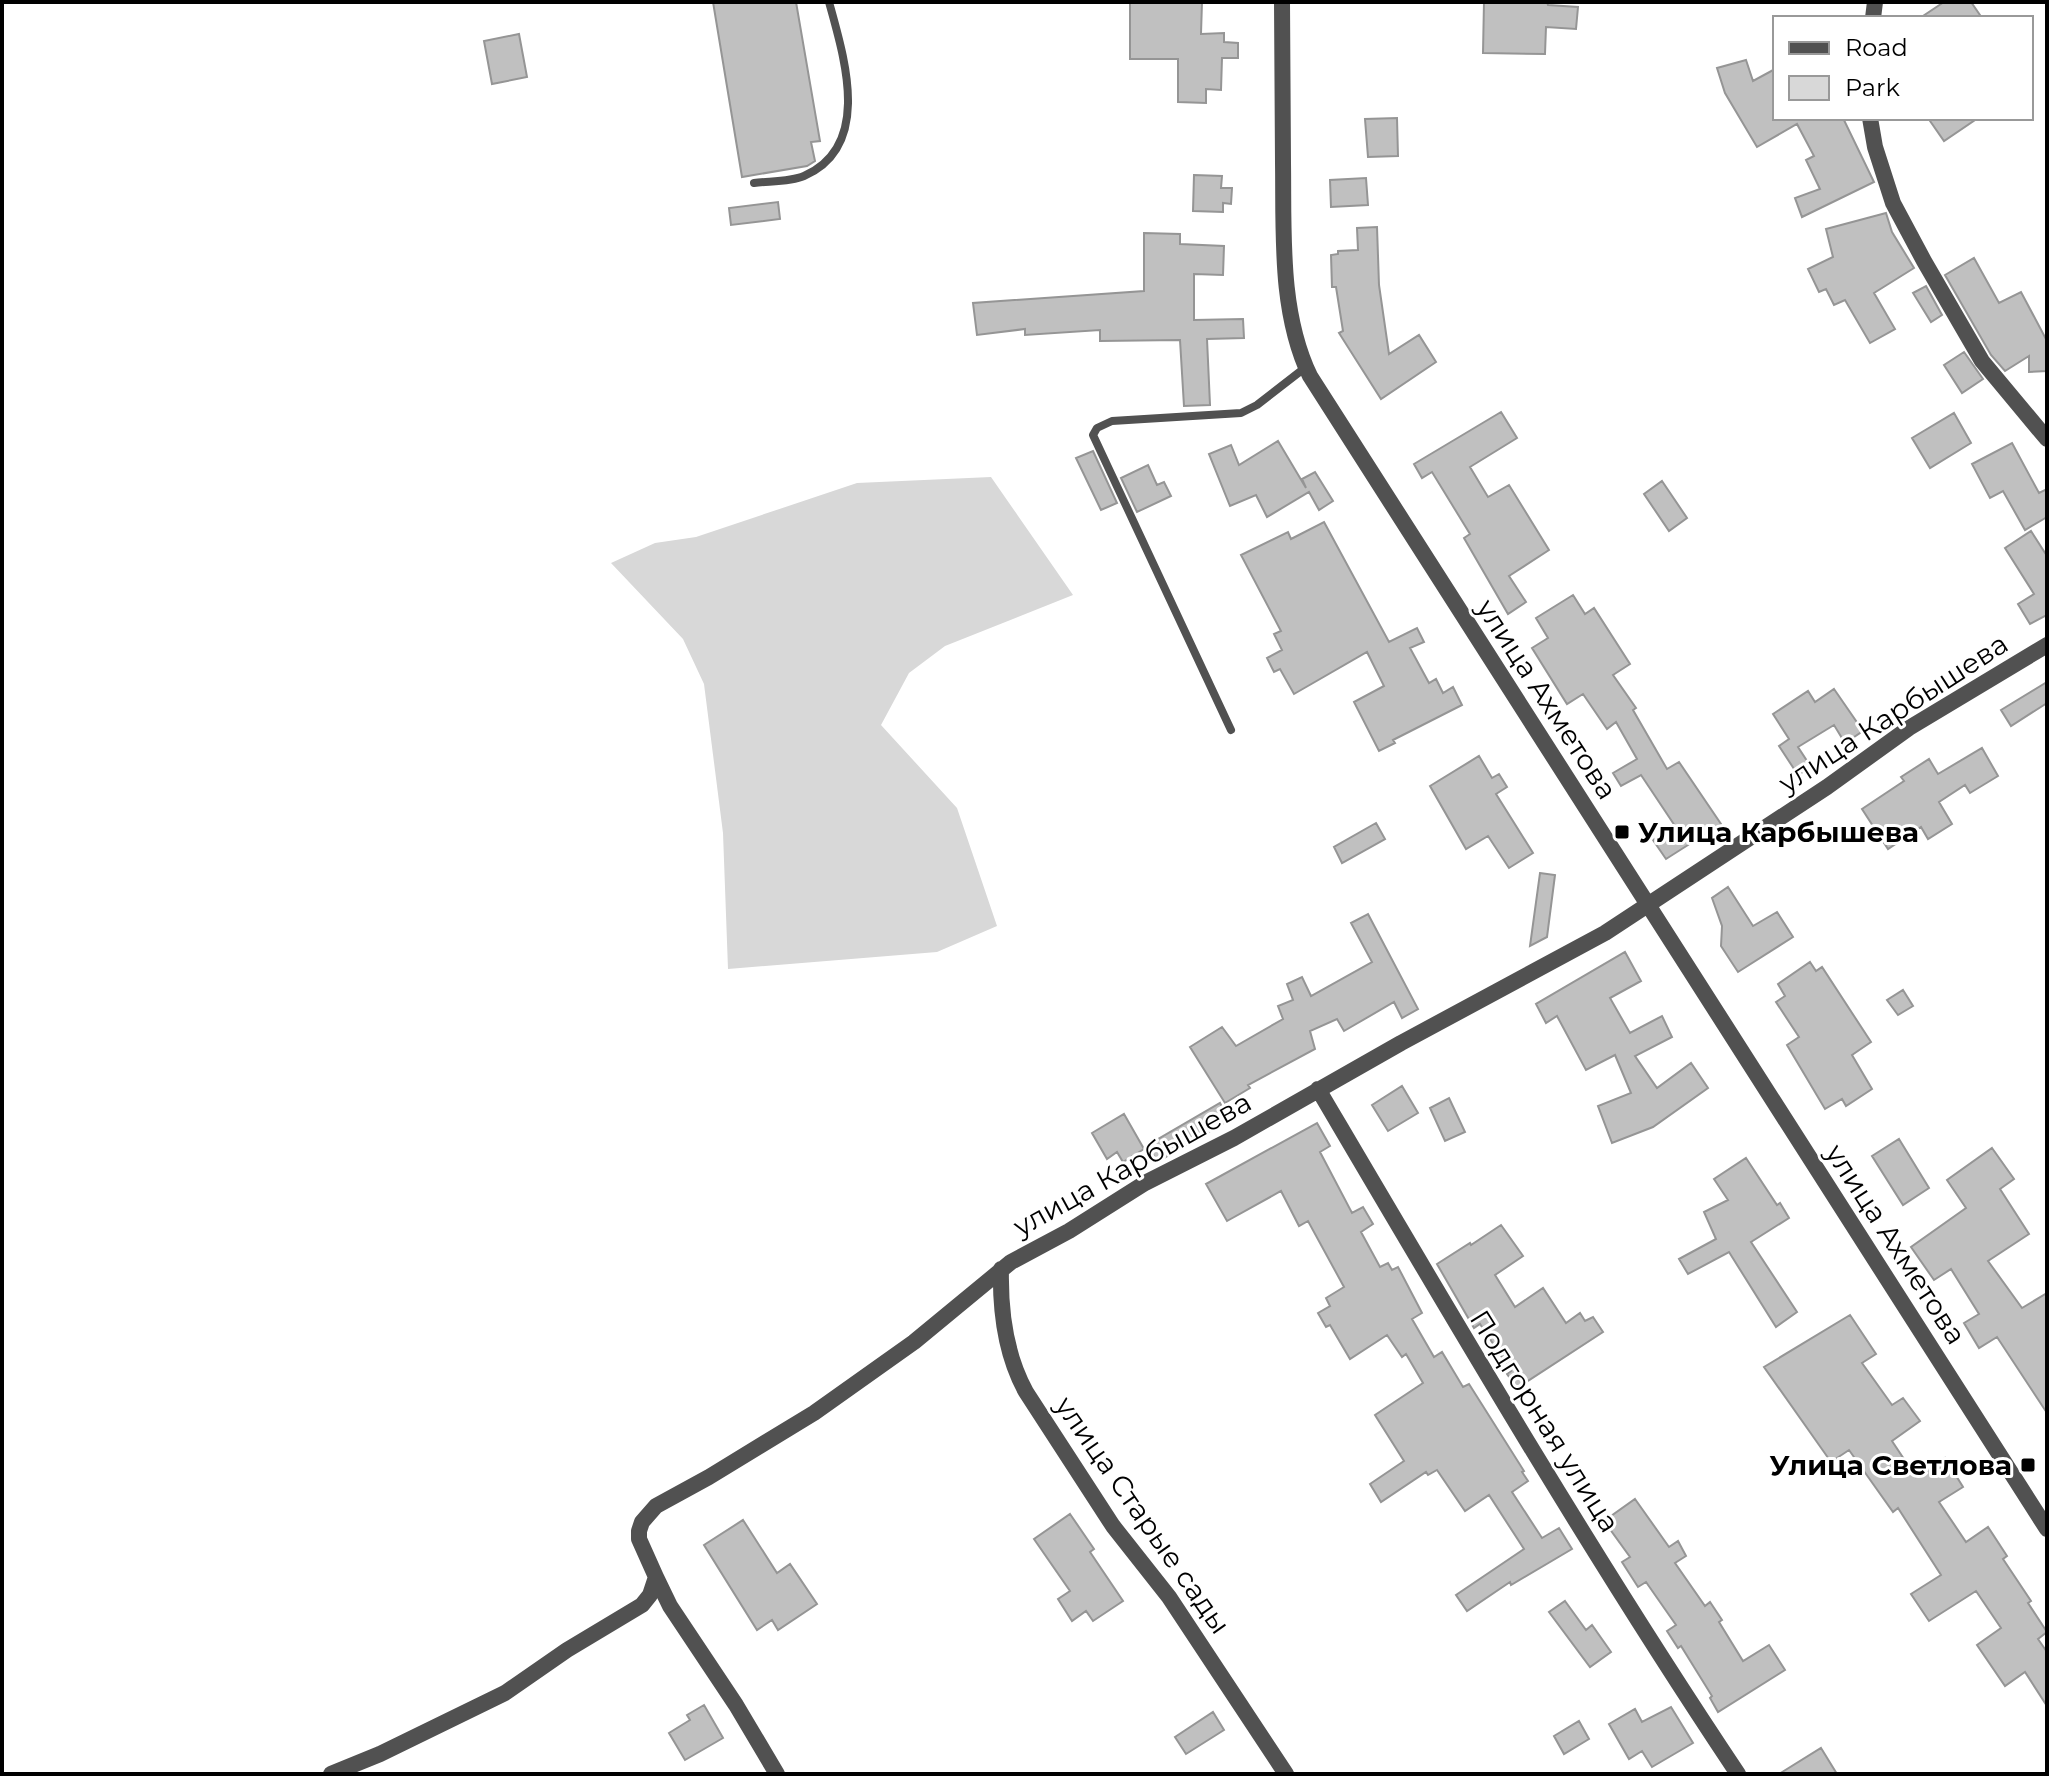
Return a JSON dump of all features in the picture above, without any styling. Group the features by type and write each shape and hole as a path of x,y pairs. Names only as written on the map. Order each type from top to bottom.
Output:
{"street":[{"name":"улица Ахметова","path":"1282,2 1287,278 1291,314 1306,367 2047,1529"},
{"path":"1870,120 1875,147 1893,203 1918,249 1982,361 2047,439"},
{"name":"улица Карбышева","path":"656,1577 639,1539 639,1531 642,1522 656,1506 720,1471 838,1397 914,1342 1001,1269 1145,1183 1234,1138 1605,933 1909,728 2047,645"},
{"name":"Подгорная улица","path":"1318,1089 1432,1286 1664,1663 1738,1774"},
{"name":"улица Старые сады","path":"1001,1269 1004,1329 1014,1370 1026,1392 1113,1526 1169,1597 1286,1774"},
{"path":"331,1774 380,1754 505,1693 647,1601 656,1577"},
{"path":"656,1577 670,1606 736,1705 777,1774"}],"lane":[{"path":"754,183 800,178 815,170 842,141 850,102 829,2"},
{"path":"1231,730 1093,435 1097,428 1112,421 1249,410 1306,367"}],"green space":[{"path":"991,477 1073,595 945,646 909,673 881,725 957,808 997,926 937,952 728,969 723,833 704,684 683,639 611,563 655,543 696,537 857,483"}],"building":[{"path":"713,2 796,2 820,141 811,142 815,161 807,166 742,177"},
{"path":"1130,2 1202,2 1201,34 1224,33 1224,42 1238,43 1238,58 1222,58 1221,90 1206,89 1206,103 1178,102 1178,59 1130,59"},
{"path":"1484,2 1547,2 1548,5 1578,7 1576,29 1546,27 1545,54 1483,53"},
{"path":"1944,2 1971,2 1981,16 1923,16"},
{"path":"519,34 527,77 492,84 484,41"},
{"path":"1746,60 1753,81 1773,70 1773,120 1844,120 1874,182 1802,217 1795,198 1820,189 1806,160 1814,156 1797,124 1757,147 1725,93 1717,68"},
{"path":"1397,118 1398,156 1368,157 1365,119"},
{"path":"1929,120 1975,120 1944,141"},
{"path":"1194,175 1222,176 1221,188 1232,188 1231,204 1223,203 1223,212 1193,211"},
{"path":"1366,178 1368,205 1331,207 1330,180"},
{"path":"778,202 780,219 731,225 729,208"},
{"path":"1886,213 1892,232 1914,268 1874,293 1895,329 1870,343 1845,300 1834,305 1826,289 1819,292 1808,269 1833,257 1826,229"},
{"path":"1377,227 1379,285 1389,354 1419,335 1436,362 1381,399 1339,333 1343,331 1336,287 1332,287 1331,255 1338,254 1338,251 1358,250 1357,228"},
{"path":"1144,233 1180,234 1180,244 1224,246 1223,275 1194,274 1194,320 1243,319 1244,338 1207,339 1210,405 1184,406 1180,340 1100,341 1100,330 1025,335 1025,329 977,335 973,303 1144,291"},
{"path":"1974,258 1999,303 2021,292 2047,341 2047,371 2029,372 2029,356 2005,371 1991,355 1945,275"},
{"path":"1926,286 1942,315 1931,322 1913,293"},
{"path":"1964,352 1983,379 1962,393 1944,365"},
{"path":"1501,412 1517,438 1470,467 1488,497 1509,485 1549,550 1509,576 1526,602 1508,614 1464,538 1470,534 1432,472 1422,478 1414,464"},
{"path":"1954,413 1971,443 1930,468 1912,438"},
{"path":"1278,441 1306,488 1302,479 1315,472 1333,501 1319,510 1309,492 1267,517 1256,495 1230,506 1209,454 1231,445 1239,465"},
{"path":"2012,443 2039,493 2047,489 2047,517 2025,530 2003,491 1990,498 1972,464"},
{"path":"1093,451 1117,503 1101,510 1076,458"},
{"path":"1148,465 1157,485 1164,482 1171,496 1137,512 1121,478"},
{"path":"1662,481 1687,518 1669,531 1644,494"},
{"path":"1324,522 1389,642 1417,628 1424,642 1410,648 1429,683 1436,679 1443,693 1453,687 1462,705 1393,740 1395,743 1379,751 1354,702 1384,686 1367,652 1294,694 1280,669 1274,672 1267,658 1282,650 1274,634 1281,631 1241,555 1288,532 1291,539"},
{"path":"2031,531 2047,556 2047,615 2030,624 2018,604 2034,594 2005,548"},
{"path":"1573,595 1585,614 1594,608 1630,664 1613,675 1636,708 1633,710 1667,769 1679,762 1721,824 1666,859 1653,840 1675,826 1641,775 1621,786 1613,773 1637,759 1616,722 1607,729 1583,694 1567,704 1532,648 1548,638 1536,618"},
{"path":"2047,682 2047,703 2011,726 2001,710"},
{"path":"1834,689 1863,731 1845,743 1834,725 1798,747 1811,767 1798,775 1779,746 1789,739 1773,714 1808,691 1815,702"},
{"path":"1982,748 1998,776 1970,793 1965,785 1939,802 1952,824 1928,839 1921,827 1888,849 1862,809 1904,781 1901,777 1929,759 1938,774"},
{"path":"1479,756 1492,778 1499,774 1507,787 1496,794 1533,853 1509,868 1488,836 1466,849 1430,786"},
{"path":"1376,823 1385,839 1342,863 1334,847"},
{"path":"1540,873 1555,875 1547,937 1530,946"},
{"path":"1728,887 1753,926 1777,912 1793,937 1738,972 1721,946 1722,926 1712,898"},
{"path":"1368,914 1418,1009 1402,1018 1394,1002 1344,1031 1337,1019 1310,1031 1315,1049 1248,1085 1250,1088 1225,1103 1190,1047 1222,1027 1236,1046 1283,1019 1278,1006 1293,1000 1287,984 1302,977 1311,996 1372,962 1351,923"},
{"path":"1625,952 1641,981 1610,998 1630,1033 1662,1016 1672,1037 1635,1056 1657,1088 1691,1063 1708,1088 1653,1127 1612,1143 1598,1106 1631,1093 1615,1055 1586,1070 1557,1016 1546,1023 1536,1004"},
{"path":"1810,962 1816,971 1822,967 1871,1042 1852,1055 1872,1089 1846,1106 1842,1099 1825,1109 1787,1045 1799,1037 1776,1002 1785,996 1778,984"},
{"path":"1903,990 1913,1006 1898,1015 1887,1000"},
{"path":"1402,1086 1418,1113 1388,1131 1372,1105"},
{"path":"1449,1098 1465,1132 1445,1141 1430,1108"},
{"path":"1220,1103 1229,1120 1157,1162 1148,1145"},
{"path":"1124,1114 1144,1149 1123,1162 1117,1152 1107,1159 1092,1133"},
{"path":"1317,1123 1330,1146 1320,1152 1352,1213 1363,1207 1373,1224 1361,1232 1380,1267 1388,1263 1392,1270 1398,1267 1422,1313 1412,1319 1434,1357 1442,1352 1463,1387 1469,1384 1524,1471 1528,1481 1512,1492 1542,1538 1559,1528 1572,1549 1511,1585 1510,1582 1467,1611 1456,1595 1524,1549 1489,1495 1465,1511 1437,1470 1428,1475 1426,1472 1381,1502 1370,1484 1404,1461 1375,1415 1423,1383 1406,1354 1402,1357 1387,1335 1350,1359 1330,1325 1326,1327 1318,1313 1330,1306 1326,1298 1344,1287 1308,1221 1299,1226 1281,1191 1227,1221 1206,1184"},
{"path":"1899,1139 1929,1188 1903,1205 1872,1156"},
{"path":"1992,1148 2014,1179 2000,1189 2029,1234 1988,1261 2022,1308 2047,1293 2047,1413 1997,1337 1979,1348 1964,1323 1979,1314 1951,1269 1934,1280 1911,1247 1966,1208 1947,1180"},
{"path":"1746,1158 1789,1218 1751,1242 1797,1312 1776,1327 1729,1252 1688,1274 1679,1259 1716,1239 1704,1212 1728,1200 1714,1179"},
{"path":"1501,1225 1523,1256 1495,1275 1515,1307 1543,1288 1566,1323 1580,1313 1585,1321 1593,1317 1603,1332 1517,1388 1507,1374 1511,1371 1480,1324 1474,1328 1437,1264"},
{"path":"1850,1315 1876,1354 1862,1363 1892,1405 1903,1398 1920,1421 1892,1441 1916,1477 1945,1458 1963,1487 1939,1502 1966,1542 1988,1527 2007,1556 2003,1559 2047,1632 2038,1639 2047,1652 2047,1706 2025,1672 2005,1686 1977,1645 2001,1628 1976,1591 1929,1621 1911,1594 1941,1575 1898,1508 1893,1512 1849,1450 1831,1462 1764,1367"},
{"path":"1635,1499 1669,1547 1678,1541 1686,1556 1675,1563 1705,1606 1710,1602 1743,1661 1769,1645 1785,1670 1718,1712 1710,1698 1712,1696 1681,1646 1678,1648 1667,1631 1676,1625 1646,1582 1638,1587 1622,1562 1630,1557 1604,1521"},
{"path":"1070,1514 1094,1549 1090,1552 1123,1601 1093,1621 1086,1611 1072,1621 1058,1599 1070,1591 1034,1539"},
{"path":"743,1520 777,1573 790,1564 817,1604 778,1630 772,1620 757,1630 704,1545"},
{"path":"1565,1601 1586,1630 1592,1625 1611,1652 1590,1667 1549,1612"},
{"path":"704,1705 723,1738 685,1760 669,1733 690,1720 687,1715"},
{"path":"1671,1707 1693,1743 1652,1767 1642,1751 1629,1759 1609,1724 1635,1709 1642,1722"},
{"path":"1213,1712 1224,1730 1186,1754 1175,1737"},
{"path":"1579,1721 1589,1739 1564,1754 1554,1736"},
{"path":"1821,1748 1837,1774 1779,1774"}],"place":[{"name":"Улица Карбышева","path":"1622,832"},
{"name":"Улица Светлова","path":"2028,1465"}]}
